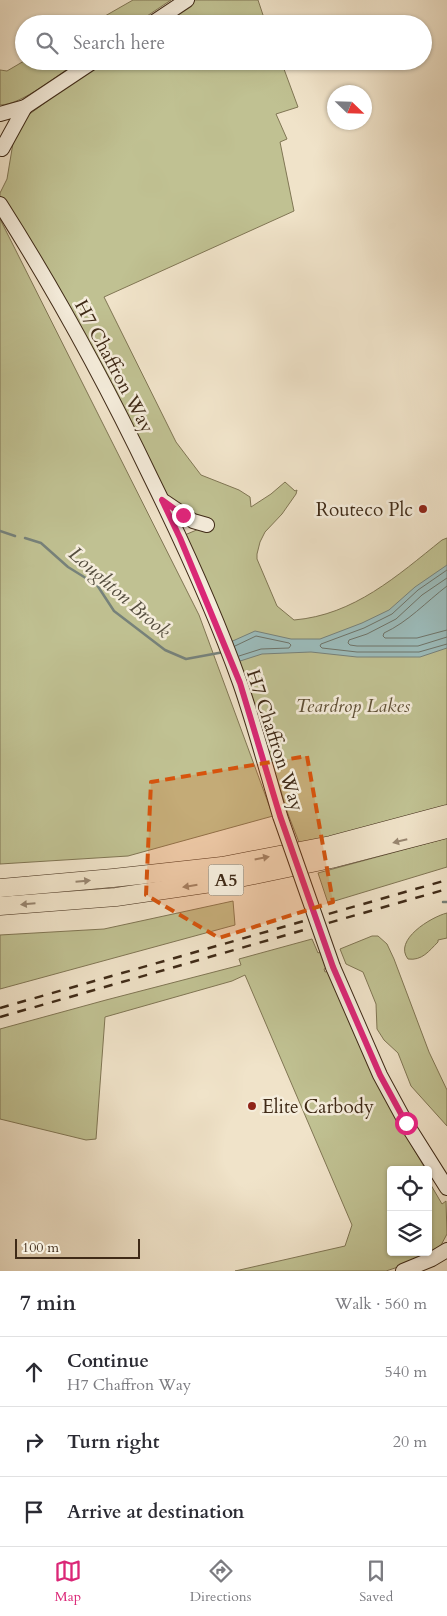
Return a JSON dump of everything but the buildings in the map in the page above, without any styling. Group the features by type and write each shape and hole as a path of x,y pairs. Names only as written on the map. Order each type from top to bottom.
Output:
{"highway":[{"name":"A5","path":"0,888 222,866 331,845 447,814"},
{"name":"A5","path":"0,906 116,897 225,880 331,859 447,829"}],"street":[{"path":"164,15 187,0"},
{"path":"0,114 25,107 80,70"},
{"path":"1,153 25,107"},
{"path":"0,135 1,153"},
{"name":"H7 Chaffron Way","path":"0,204 89,354 180,538 240,683 280,816 333,967 380,1075 406,1123 447,1188"},
{"path":"162,500 193,522 206,526"},
{"path":"403,1271 432,1259 447,1250"}],"highlighted area":[{"path":"307,756 333,902 219,938 146,895 151,782"}],"green space":[{"path":"133,0 171,0 148,15 107,15"},
{"path":"187,0 258,0 263,15 166,15"},
{"path":"15,66 15,70 66,70 29,95 9,104 0,105 0,70 7,71"},
{"path":"90,70 284,70 298,107 276,114 287,139 280,142 294,211 104,297 176,442 201,475 239,490 250,497 251,507 285,482 295,491 297,490 282,514 265,532 257,554 257,559 277,606 294,620 316,617 336,610 374,592 447,538 447,814 302,850 210,590 180,537 206,526 162,500 0,204 0,193 7,179 13,143 20,123"},
{"path":"0,219 199,615 273,816 128,856 0,864"},
{"path":"447,838 447,867 328,903 318,873"},
{"path":"233,901 235,925 0,989 0,935 104,929"},
{"path":"447,913 447,938 438,940 425,955 408,959 405,952 406,944 410,937 424,924"},
{"path":"372,936 378,936 387,944 429,1052 447,1090 447,1126 411,1086 398,1053 384,1040 377,1029 376,1004 363,972 346,964 340,949"},
{"path":"312,939 318,953 320,952 326,968 324,969 325,972 329,971 349,1023 373,1073 424,1166 387,1166 387,1256 428,1256 386,1271 235,1271 345,1246 352,1225 245,975 232,981 105,1017 96,1139 86,1140 0,1119 0,1029 241,965 239,959"},
{"path":"432,1187 442,1204 446,1201 447,1234 440,1247 432,1254"}],"water":[{"name":"Teardrop Lakes","path":"447,565 447,648 420,657 357,657 311,652 262,654 234,663 226,644 255,631 291,639 320,639 362,623 389,610 415,587"}],"waterway":[{"name":"Loughton Brook","path":"0,531 15,536"},
{"name":"Loughton Brook","path":"25,538 41,543 68,567 97,585 114,611 165,650 186,659 224,652"}],"railway":[{"path":"0,1008 447,880"},
{"path":"0,1017 447,889"}],"place":[{"name":"Routeco Plc","path":"423,509"},
{"name":"Elite Carbody","path":"252,1106"}],"route":[{"path":"183,515 162,500 211,610 240,683 280,816 333,967 380,1075 406,1123"}]}
